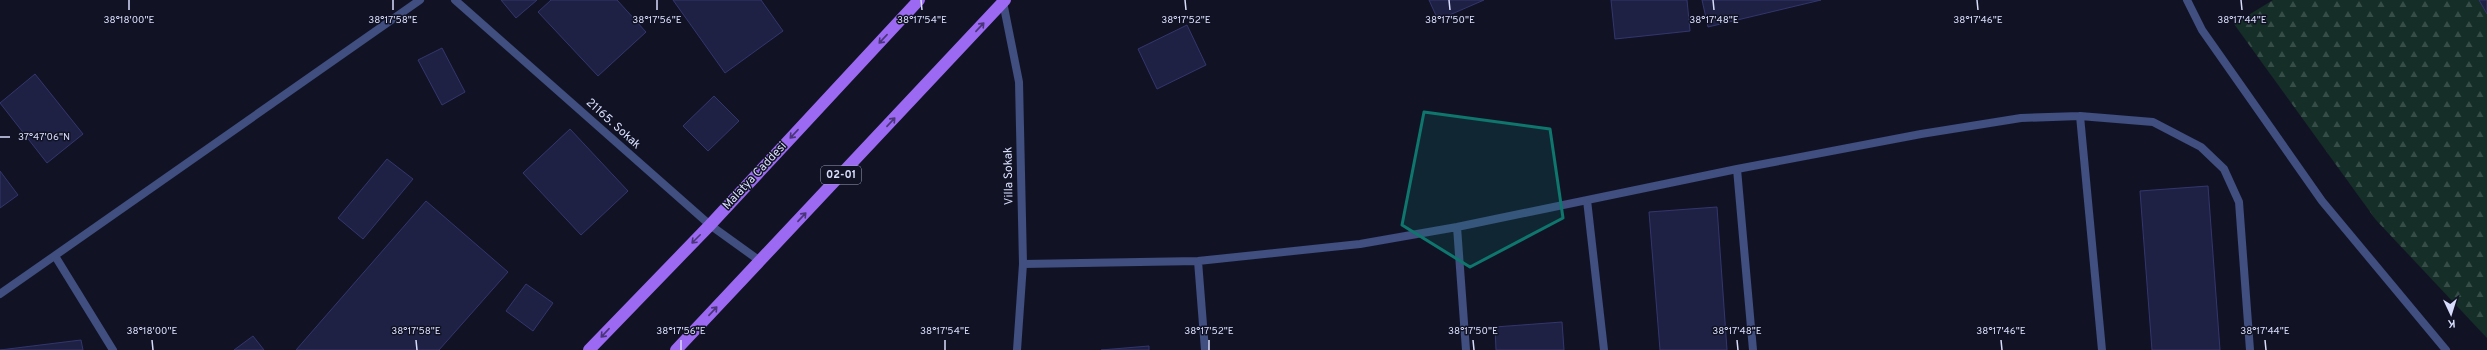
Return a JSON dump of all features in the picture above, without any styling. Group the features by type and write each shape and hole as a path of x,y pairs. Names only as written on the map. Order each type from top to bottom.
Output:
{"main road":[{"name":"Malatya Caddesi","path":"589,350 710,225 919,0"},
{"name":"02-01","path":"676,350 1004,1"}],"street":[{"path":"0,294 420,0"},
{"name":"21165. Sokak","path":"455,0 710,225 760,261"},
{"path":"2187,0 2202,30 2322,201 2446,350"},
{"name":"Villa Sokak","path":"1004,1 1019,82 1023,264 1017,350"},
{"path":"1023,264 1198,261 1360,244 1457,227 1737,169 1906,137 2021,118 2080,116 2153,122 2202,147 2224,169 2239,202 2250,350"},
{"path":"2080,116 2102,350"},
{"path":"1737,169 1753,350"},
{"path":"1587,200 1604,350"},
{"path":"1457,227 1466,350"},
{"path":"55,256 113,350"},
{"path":"1198,261 1205,350"}],"highlighted area":[{"path":"1424,112 1550,129 1563,218 1470,267 1402,225"}],"green space":[{"path":"2273,0 2487,0 2487,338 2376,220 2234,24"}],"building":[{"path":"501,0 537,0 516,18"},
{"path":"551,0 617,0 646,32 598,76 538,12"},
{"path":"673,0 761,0 783,31 725,73"},
{"path":"1429,0 1484,0 1438,20"},
{"path":"1611,0 1687,0 1690,31 1615,39"},
{"path":"1702,0 1821,0 1708,27"},
{"path":"2479,0 2487,0 2487,14"},
{"path":"1187,25 1206,65 1157,89 1138,49"},
{"path":"442,48 465,92 442,105 418,60"},
{"path":"35,74 83,134 47,163 0,103"},
{"path":"714,96 739,121 708,151 683,126"},
{"path":"570,129 628,191 581,235 523,173"},
{"path":"387,159 413,179 363,239 338,218"},
{"path":"0,171 18,195 0,208"},
{"path":"2208,186 2220,350 2152,350 2140,191"},
{"path":"426,201 508,272 439,350 296,350"},
{"path":"1717,207 1727,350 1660,350 1649,212"},
{"path":"526,284 553,303 533,331 506,311"},
{"path":"1562,322 1564,350 1496,350 1495,327"},
{"path":"253,336 264,350 234,350"},
{"path":"81,340 83,350 0,350"},
{"path":"1149,346 1149,350 1101,350"}]}
